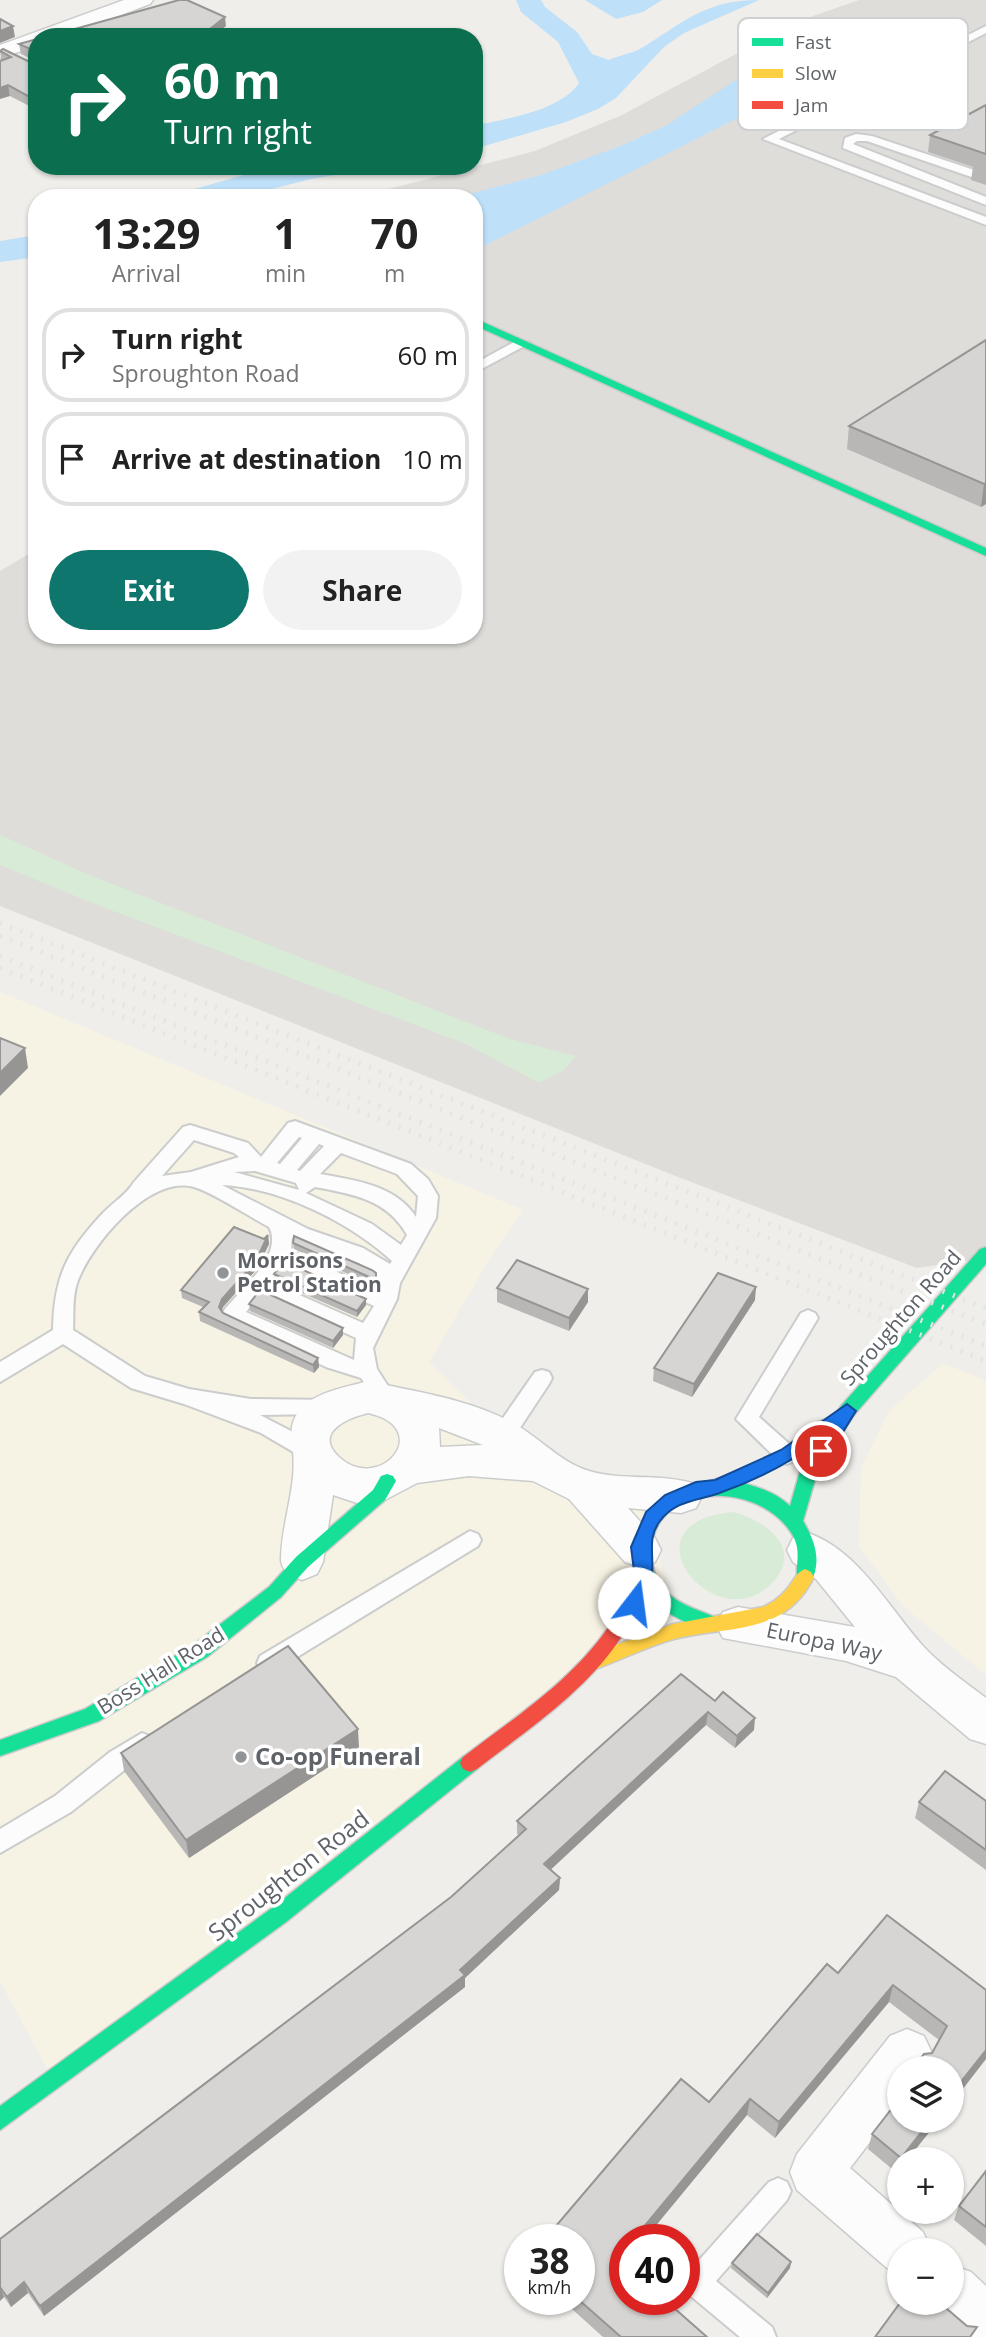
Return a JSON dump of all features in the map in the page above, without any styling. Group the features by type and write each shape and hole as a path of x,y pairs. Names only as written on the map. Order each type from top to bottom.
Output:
{"street":[{"path":"67,28 143,0"},
{"path":"5,53 28,43"},
{"path":"483,325 986,552"},
{"name":"Sproughton Road","path":"0,2119 279,1914 598,1660 664,1634 775,1614 795,1597 807,1574 801,1536 808,1471 847,1411 986,1253"},
{"path":"302,1562 312,1497 311,1430 319,1417 332,1406 349,1399 368,1396 380,1385"},
{"path":"380,1385 440,1413 502,1437 526,1450 539,1465"},
{"path":"380,1385 415,1419 420,1433 420,1448 398,1475"},
{"name":"Sproughton Road","path":"598,1660 634,1603 652,1517 671,1500 787,1455 847,1411"},
{"path":"311,1455 321,1470 351,1485 369,1486 398,1475 469,1461 539,1465 584,1487 746,1490 776,1503 801,1536"},
{"name":"Boss Hall Road","path":"0,1748 92,1715 200,1651 275,1592 302,1562 398,1475"},
{"path":"584,1487 642,1560 651,1588 668,1605 723,1624"},
{"name":"Europa Way","path":"801,1536 831,1567 910,1662 986,1725"},
{"name":"Europa Way","path":"723,1624 846,1643 910,1662"},
{"path":"891,2238 815,2172 907,2053"},
{"path":"964,2302 986,2321"}],"lane":[{"path":"968,38 986,29"},
{"path":"787,130 769,139 986,221"},
{"path":"986,178 868,138 856,137 849,140 847,146 986,201"},
{"path":"483,364 523,343"},
{"path":"260,1165 295,1128 404,1169 421,1184 428,1196 421,1226 402,1258 363,1346 380,1385"},
{"path":"63,1334 65,1289 74,1266 89,1243 190,1132 241,1148 260,1165"},
{"path":"283,1173 316,1135"},
{"path":"304,1179 339,1143"},
{"path":"193,1179 221,1167 260,1165 304,1179 346,1184 388,1200 421,1226"},
{"path":"136,1193 167,1180 212,1176 247,1182 354,1222 393,1247 402,1258"},
{"path":"193,1179 276,1221 371,1261 386,1271 388,1292"},
{"path":"304,1179 316,1206"},
{"path":"276,1221 283,1234 283,1250 232,1314 380,1385"},
{"path":"283,1250 388,1292"},
{"path":"261,1280 371,1330"},
{"path":"787,1455 747,1419 808,1318"},
{"path":"0,1374 11,1364 63,1334"},
{"path":"63,1334 138,1382 189,1397 268,1427 311,1455"},
{"path":"502,1437 542,1378"},
{"path":"189,1397 251,1406 332,1406"},
{"path":"254,1672 470,1540"},
{"path":"0,1842 62,1804 118,1759 163,1730"},
{"path":"762,2337 696,2282 778,2191"}],"shaded area":[{"path":"859,0 986,0 986,1263 981,1259 917,1268 678,1177 0,906 0,571 28,554 28,644 483,644 483,189 389,189 443,175 483,175 483,165 535,151 622,115 738,53 738,130 968,130 968,18 807,18"},
{"path":"0,992 523,1210 495,1250 429,1362 488,1420 652,1517 669,1605 52,2078 0,1981"},
{"path":"943,1363 986,1381 986,1675 903,1606 859,1546 861,1468 889,1411"}],"green space":[{"path":"0,835 94,877 510,1039 576,1056 564,1070 539,1083 466,1044 95,904 0,865"},
{"path":"733,1512 768,1529 783,1548 781,1571 772,1583 750,1597 726,1598 705,1589 688,1573 680,1554 683,1536 699,1520"}],"water":[{"path":"516,0 541,0 545,7 577,32 592,54 609,60 640,49 682,22 709,9 723,4 759,0 684,33 664,47 616,98 598,109 566,122 483,146 483,124 545,107 559,101 579,83 558,42 521,12"},
{"path":"585,0 662,0 643,12 616,19"},
{"path":"738,79 738,118 483,246 483,190 541,175 623,145 667,125"},
{"path":"244,175 335,175 272,189 194,189"},
{"path":"28,236 28,258 0,262 0,241"}],"building":[{"path":"179,0 187,0 225,17 211,28 78,28"},
{"path":"0,19 13,26 0,31"},
{"path":"3,49 28,61 28,96 8,85 0,88 0,61 11,57 0,51"},
{"path":"986,105 986,154 930,135 939,130 968,130 968,115"},
{"path":"986,340 986,483 849,426"},
{"path":"0,1038 25,1048 0,1073"},
{"path":"234,1227 264,1239 268,1235 256,1261 222,1299 219,1307 223,1313 318,1358 313,1365 199,1312 209,1302 181,1290"},
{"path":"294,1236 372,1270 376,1273 376,1280 293,1243"},
{"path":"517,1260 588,1289 569,1318 497,1288"},
{"path":"284,1261 366,1299 357,1311 274,1274"},
{"path":"718,1273 756,1287 694,1384 654,1368"},
{"path":"260,1290 343,1328 333,1341 249,1304"},
{"name":"Co-op Funeral","path":"288,1646 358,1729 186,1840 121,1753"},
{"path":"681,1674 715,1701 723,1692 755,1718 737,1736 708,1712 544,1864 560,1878 460,1970 465,1975 40,2306 24,2282 7,2297 0,2287 0,2239 451,1897 526,1829 517,1821"},
{"path":"945,1771 986,1801 986,1850 919,1802"},
{"path":"887,1915 986,1990 986,2050 964,2078 964,2056 922,2056 932,2053 947,2026 893,1985 779,2122 750,2099 646,2224 609,2224 609,2315 682,2315 707,2337 621,2337 595,2314 595,2224 558,2224 681,2079 709,2102 827,1964 838,1973"},
{"path":"887,2115 887,2133 921,2133 910,2147 888,2147 872,2134"},
{"path":"986,2171 986,2227 964,2210 964,2200"},
{"path":"757,2234 791,2262 768,2293 732,2263"},
{"path":"891,2315 954,2315 967,2326 977,2327 970,2337 875,2337"}],"railway":[{"path":"0,923 986,1308"},
{"path":"0,936 986,1324"},
{"path":"0,956 986,1346"},
{"path":"0,968 986,1361"}],"traffic: fast":[{"path":"483,325 986,552"},
{"path":"794,1523 809,1471 847,1411 986,1253"},
{"path":"717,1487 787,1455 828,1425"},
{"path":"0,1748 92,1715 200,1651 275,1592 302,1562 379,1495 387,1481"},
{"path":"708,1623 666,1603 649,1582 643,1564 642,1550 648,1526 662,1507 682,1495 706,1489 731,1488 756,1494 778,1505 794,1522 805,1542 808,1555 805,1577"},
{"path":"0,2119 279,1915 470,1763"}],"traffic: slow":[{"path":"598,1660 673,1632 769,1613 783,1606 795,1594 805,1577"}],"traffic: jam":[{"path":"470,1763 549,1702 595,1658 614,1633 630,1604 643,1571"}],"place":[{"name":"Morrisons Petrol Station","path":"223,1273"},
{"name":"Co-op Funeral","path":"241,1757"}],"route":[{"path":"634,1603 643,1571 640,1547 652,1517 671,1500 696,1489 717,1487 787,1455 847,1411 821,1451"}]}
